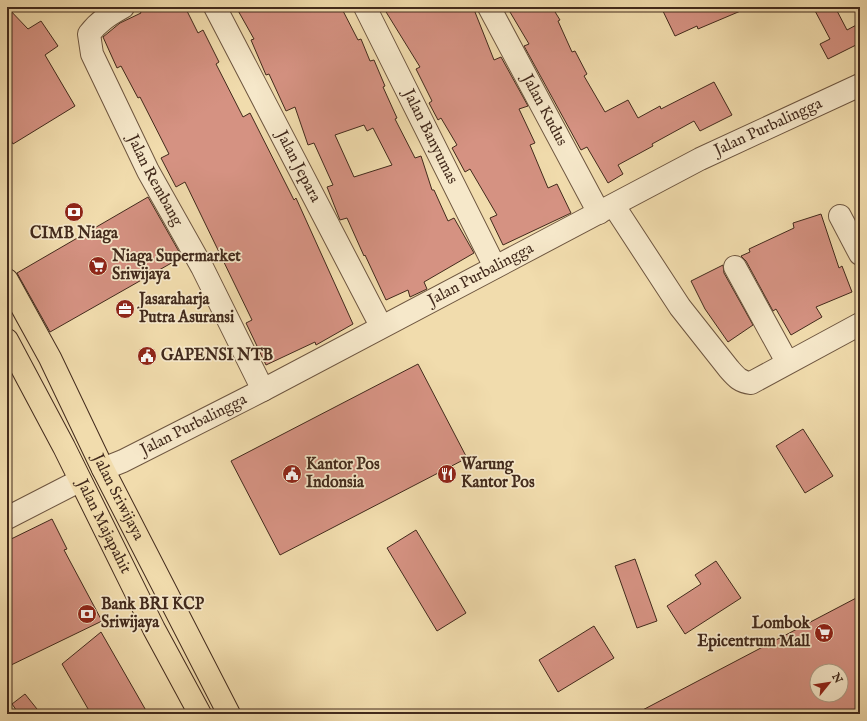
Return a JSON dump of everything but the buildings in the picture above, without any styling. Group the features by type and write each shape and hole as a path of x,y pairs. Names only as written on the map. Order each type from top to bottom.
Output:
{"main road":[{"name":"Jalan Sriwijaya","path":"7,280 50,358 103,469 229,714"},
{"name":"Jalan Majapahit","path":"7,340 64,447 79,481 154,629 200,714"},
{"path":"64,447 87,434"}],"street":[{"name":"Jalan Rembang","path":"123,7 105,16 97,23 89,34 92,54 148,170 202,268 263,390"},
{"name":"Jalan Jepara","path":"215,7 381,326"},
{"name":"Jalan Banyumas","path":"365,7 495,267"},
{"name":"Jalan Kudus","path":"489,7 606,209 680,307 737,379 751,383 860,324"},
{"name":"Jalan Purbalingga","path":"103,469 123,461 263,390 381,326 700,159 860,86"},
{"path":"840,216 860,254"},
{"path":"735,268 788,362"},
{"path":"7,518 79,481"}],"place":[{"name":"CIMB Niaga","path":"74,212"},
{"name":"Niaga Supermarket Sriwijaya","path":"98,266"},
{"name":"Jasaraharja Putra Asuransi","path":"125,309"},
{"name":"GAPENSI NTB","path":"147,356"},
{"name":"Kantor Pos Indonsia","path":"292,474"},
{"name":"Warung Kantor Pos","path":"447,474"},
{"name":"Bank BRI KCP Sriwijaya","path":"87,614"},
{"name":"Lombok Epicentrum Mall","path":"824,633"}]}
